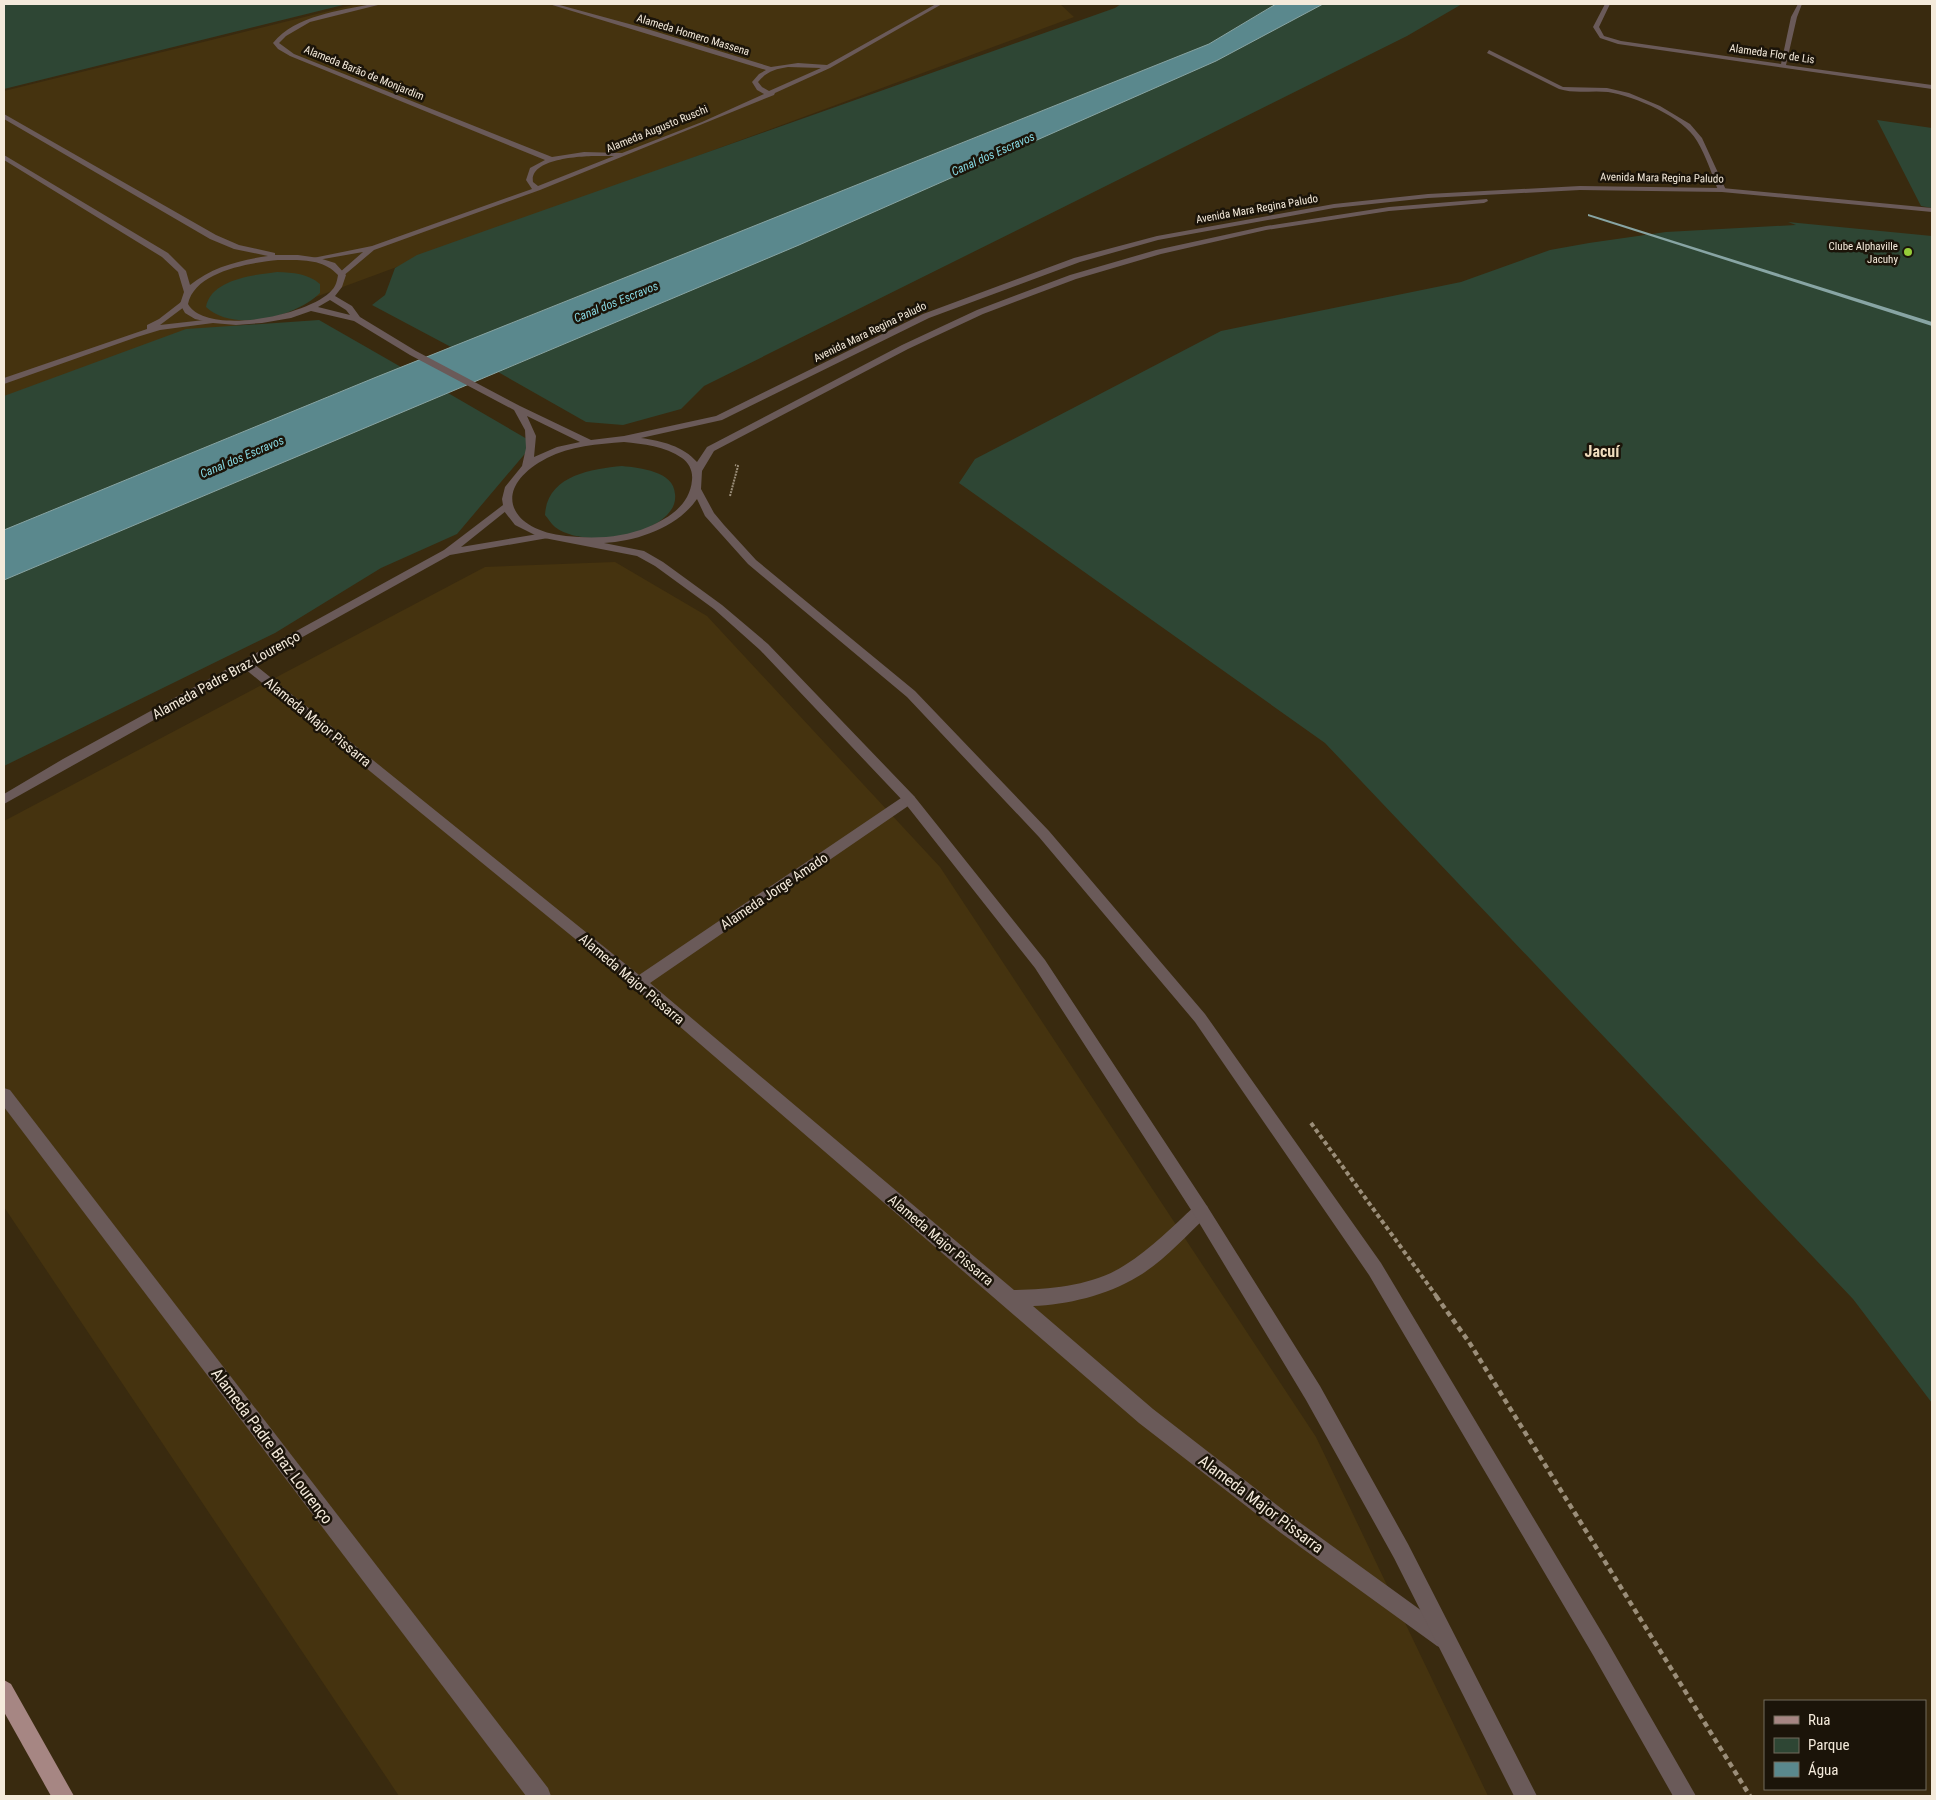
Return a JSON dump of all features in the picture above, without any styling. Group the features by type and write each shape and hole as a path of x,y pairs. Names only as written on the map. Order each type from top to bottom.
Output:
{"main road":[{"path":"4,1691 63,1796"}],"street":[{"name":"Alameda Barão de Monjardim","path":"379,4 308,22 290,29 276,43 280,48 292,55 552,160"},
{"name":"Alameda Homero Massena","path":"551,4 642,29 770,70 799,65 828,67"},
{"name":"Alameda Augusto Ruschi","path":"312,259 372,248 538,189 772,94 828,67 939,4"},
{"name":"Alameda Flor de Lis","path":"1607,4 1596,27 1598,33 1610,40 1932,87"},
{"path":"1783,66 1794,17 1800,4"},
{"path":"1489,52 1561,88 1618,91 1658,107 1695,131 1722,190"},
{"path":"770,70 759,76 755,82 762,91 772,94"},
{"path":"4,116 213,237 237,247 282,258"},
{"path":"538,189 531,186 529,180 530,173 537,167 552,160 584,154 620,155"},
{"path":"4,157 165,255 182,271 188,291"},
{"name":"Avenida Mara Regina Paludo","path":"624,439 719,418 926,316 1078,260 1157,238 1334,206 1428,196 1562,188 1722,190 1932,210"},
{"name":"Avenida Mara Regina Paludo","path":"697,471 710,449 753,424 904,347 980,312 1073,277 1149,255 1266,228 1389,210 1557,197 1690,197 1787,204 1882,214"},
{"name":"Alameda Augusto Ruschi","path":"342,275 372,248"},
{"path":"4,380 134,334 162,321 184,304 188,291 198,281 222,270 259,260 282,258 312,259 332,265 342,275 341,285 331,297 311,308 262,322 236,323 213,321 188,312 184,304"},
{"path":"331,297 349,308 358,319"},
{"path":"311,308 358,319 413,353 517,408 588,442"},
{"path":"134,334 159,328 213,321"},
{"path":"517,408 531,434 533,446 527,466"},
{"path":"1526,1796 1401,1551 1313,1393 1201,1211 1040,964 909,799 764,647 718,607 672,572 640,553 544,536 526,528 513,518 507,506 508,492 514,479 527,466 565,447 588,442 624,439 663,445 690,460 697,471 697,490 710,514 752,562 911,694 1044,834 1200,1018 1375,1269 1595,1640 1685,1796"},
{"path":"578,542 623,538 651,529 679,513 690,502 697,490"},
{"name":"Alameda Padre Braz Lourenço","path":"4,800 67,762 448,552 507,506"},
{"name":"Alameda Padre Braz Lourenço","path":"448,552 544,536"},
{"name":"Alameda Major Pissarra","path":"247,664 639,983 1146,1416 1288,1526 1448,1642"},
{"name":"Alameda Jorge Amado","path":"639,983 909,799"},
{"name":"Alameda Padre Braz Lourenço","path":"4,1095 540,1796"},
{"path":"1011,1299 1054,1297 1089,1289 1130,1272 1156,1253 1201,1211"}],"path":[{"path":"710,449 738,466 730,499"},
{"path":"1308,1119 1469,1342 1750,1796"}],"shaded area":[{"path":"357,4 1060,4 1074,17 4,412 4,91"},
{"path":"615,562 707,616 940,867 1316,1437 1488,1796 399,1796 4,1207 4,821 485,567"}],"green space":[{"path":"4,4 347,4 4,89"},
{"path":"1121,4 1276,4 1209,44 451,347 372,305 385,295 395,268 417,255 1115,8"},
{"path":"1323,4 1462,4 1407,36 704,386 681,409 623,425 586,422 498,372 1216,61"},
{"path":"1877,120 1932,128 1932,208 1921,206"},
{"path":"1788,222 1932,236 1932,1403 1853,1299 1325,743 959,483 975,459 1221,331 1461,282 1550,250 1666,232 1796,225"},
{"path":"277,272 295,273 315,280 320,284 320,293 296,309 264,319 232,319 218,315 206,307 216,290 225,284 246,277"},
{"path":"319,320 401,367 4,530 4,396 186,329"},
{"path":"448,393 534,443 457,534 381,568 275,633 4,766 4,580"},
{"path":"622,466 655,472 669,480 673,486 674,505 667,515 657,523 629,534 596,538 580,537 555,527 545,515 553,491 562,483 572,477 597,469"}],"water":[{"name":"Canal dos Escravos","path":"1276,4 1323,4 1216,61 799,245 4,580 4,530 374,378 1209,44"}],"waterway":[{"path":"1590,215 1932,324"}],"place":[{"name":"Clube Alphaville Jacuhy","path":"1908,252"}],"district":[{"name":"Jacuí","path":"1602,451"}]}
